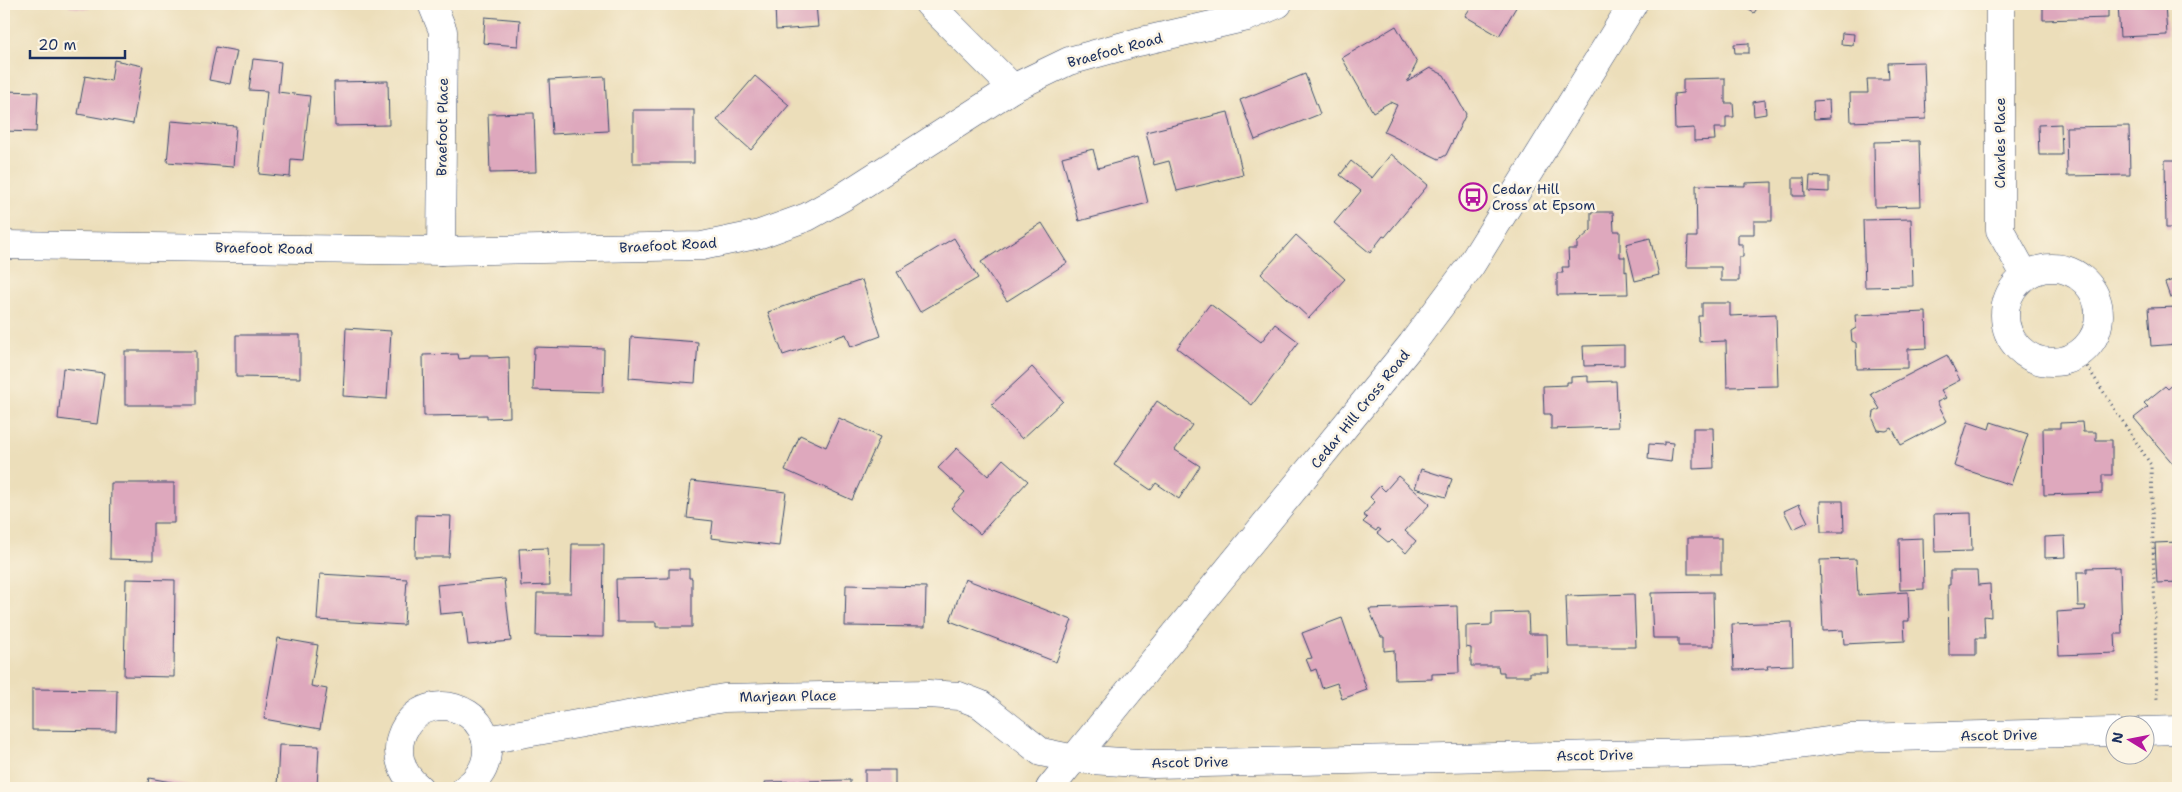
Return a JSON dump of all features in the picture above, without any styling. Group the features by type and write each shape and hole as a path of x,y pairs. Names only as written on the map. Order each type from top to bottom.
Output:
{"street":[{"name":"Braefoot Place","path":"432,4 443,30 441,251"},
{"path":"929,4 1013,88"},
{"name":"Braefoot Road","path":"4,245 441,251 702,246 760,234 807,217 844,197 1013,88 1069,61 1138,42 1248,17 1278,4"},
{"name":"Cedar Hill Cross Road","path":"1050,788 1418,336 1471,264 1633,4"},
{"name":"Charles Place","path":"2000,4 2000,230 2025,275"},
{"path":"2054,267 2068,270 2082,277 2092,288 2098,301 2099,323 2090,344 2079,354 2064,361 2048,362 2032,358 2018,348 2009,335 2005,318 2007,302 2014,287 2025,275 2039,269 2054,267"},
{"name":"Marjean Place","path":"486,740 724,698 928,694 959,696 980,704 1041,752 1075,759"},
{"path":"419,788 407,777 400,763 398,748 401,734 408,722 419,712 432,707 446,706 460,709 472,716 481,727 486,740 487,755 483,770 474,782 466,788"},
{"name":"Ascot Drive","path":"1075,759 1154,764 1747,752 1849,738 2104,732"}],"path":[{"path":"2079,354 2151,465 2160,731"}],"building":[{"path":"69,4 89,4 89,9 69,7"},
{"path":"775,4 816,4 818,27 776,30"},
{"path":"1473,4 1518,4 1499,36 1465,16"},
{"path":"1739,4 1760,4 1754,13"},
{"path":"2043,4 2108,4 2108,18 2043,20"},
{"path":"2118,4 2165,4 2167,35 2120,37"},
{"path":"485,17 520,20 518,46 483,43"},
{"path":"1396,26 1417,63 1407,82 1430,68 1444,75 1466,114 1446,155 1439,159 1384,132 1397,105 1390,102 1373,112 1342,58"},
{"path":"1842,33 1854,34 1853,45 1841,44"},
{"path":"1749,43 1749,53 1735,53 1734,44"},
{"path":"216,47 237,51 230,84 209,80"},
{"path":"253,59 281,62 278,92 310,96 303,160 291,159 290,177 259,174 267,91 249,90"},
{"path":"114,60 143,66 133,124 78,114 85,76 111,81"},
{"path":"1924,62 1926,119 1851,122 1850,93 1868,93 1867,79 1889,79 1888,63"},
{"path":"1305,74 1320,114 1255,140 1240,100"},
{"path":"755,76 789,105 751,150 717,120"},
{"path":"605,77 608,131 552,134 549,80"},
{"path":"1725,78 1725,103 1733,103 1734,117 1726,117 1726,128 1714,128 1715,140 1694,141 1694,128 1675,129 1674,94 1683,93 1683,79"},
{"path":"388,81 389,125 335,126 334,82"},
{"path":"4,91 38,92 36,132 4,131"},
{"path":"1765,100 1766,114 1754,116 1753,102"},
{"path":"1829,100 1830,118 1814,119 1813,101"},
{"path":"633,110 694,110 694,163 633,163"},
{"path":"1228,112 1243,175 1177,191 1169,161 1154,165 1146,132"},
{"path":"534,113 536,172 490,173 488,114"},
{"path":"171,121 236,126 233,167 167,162"},
{"path":"2061,124 2062,155 2039,155 2038,125"},
{"path":"2129,126 2130,175 2067,176 2066,127"},
{"path":"1919,141 1921,206 1875,207 1874,142"},
{"path":"1093,149 1098,168 1137,157 1148,203 1079,221 1062,157"},
{"path":"1391,154 1428,185 1370,253 1334,223 1361,191 1340,175 1351,161 1372,178"},
{"path":"2165,160 2178,160 2178,228 2166,228"},
{"path":"1810,176 1829,177 1829,192 1809,191"},
{"path":"1793,178 1804,178 1805,196 1793,196"},
{"path":"1772,182 1772,221 1754,221 1754,234 1738,234 1738,244 1743,244 1743,257 1739,257 1739,281 1721,281 1721,267 1687,267 1688,237 1697,237 1696,185 1745,186 1745,183"},
{"path":"1591,212 1613,212 1614,231 1620,231 1620,257 1625,257 1628,294 1557,295 1557,273 1563,273 1562,267 1569,267 1568,249 1577,249 1577,243 1591,230"},
{"path":"1911,219 1913,286 1865,287 1863,220"},
{"path":"1042,223 1067,263 1007,301 981,262"},
{"path":"1296,235 1345,279 1309,318 1261,274"},
{"path":"954,238 978,278 920,312 897,272"},
{"path":"1650,238 1659,275 1635,281 1626,244"},
{"path":"2178,278 2178,294 2170,297 2165,283"},
{"path":"862,280 881,336 851,347 846,334 783,355 768,312"},
{"path":"1702,303 1730,303 1730,316 1776,314 1778,386 1727,387 1726,341 1699,342 1698,316 1702,316"},
{"path":"1210,304 1261,342 1275,324 1299,342 1252,405 1177,348"},
{"path":"2178,307 2178,344 2151,346 2148,308"},
{"path":"1926,312 1927,348 1908,349 1908,368 1857,369 1856,343 1852,341 1851,331 1856,328 1855,315"},
{"path":"346,328 391,331 387,399 343,396"},
{"path":"236,335 300,335 300,378 236,377"},
{"path":"631,337 698,342 695,383 629,378"},
{"path":"1624,345 1624,365 1584,366 1583,346"},
{"path":"534,347 604,349 603,392 533,390"},
{"path":"125,351 196,351 196,405 125,405"},
{"path":"458,354 459,359 470,358 470,355 489,355 489,358 509,357 510,417 487,418 487,415 424,416 423,355"},
{"path":"1947,355 1960,380 1941,390 1946,398 1937,402 1947,421 1901,445 1892,428 1886,431 1878,430 1873,419 1874,412 1880,409 1871,394"},
{"path":"1032,367 1063,401 1022,439 991,405"},
{"path":"63,368 104,373 97,424 58,419"},
{"path":"1588,376 1588,382 1616,381 1618,427 1551,429 1551,414 1544,414 1543,386 1567,385 1567,382 1571,382 1571,377"},
{"path":"2178,380 2178,463 2175,466 2134,418 2148,407 2144,403 2165,386 2168,389"},
{"path":"1157,401 1192,425 1175,450 1200,466 1179,499 1156,483 1151,490 1114,465"},
{"path":"839,418 880,437 852,500 785,470 800,435 826,447"},
{"path":"1968,422 1989,429 1991,422 2028,434 2011,485 1954,466"},
{"path":"2082,422 2083,432 2096,432 2096,440 2112,440 2112,475 2102,475 2102,493 2044,495 2043,428 2060,428 2060,423"},
{"path":"1693,428 1713,428 1714,468 1693,469"},
{"path":"1664,442 1673,443 1671,462 1648,459 1649,444 1664,445"},
{"path":"957,448 988,476 1003,459 1028,481 980,534 951,508 965,492 938,468"},
{"path":"1421,469 1452,479 1446,497 1415,488"},
{"path":"1398,476 1430,504 1405,531 1416,541 1406,553 1392,540 1389,543 1377,533 1381,530 1378,528 1376,531 1363,522 1367,518 1363,515 1375,502 1370,497 1380,486 1385,491"},
{"path":"691,481 786,492 779,546 711,538 713,521 687,518"},
{"path":"111,483 174,483 174,523 153,523 153,560 110,559"},
{"path":"1820,501 1843,501 1844,532 1821,532"},
{"path":"1799,504 1808,522 1793,529 1784,511"},
{"path":"1971,513 1972,551 1935,552 1934,514"},
{"path":"416,515 451,516 449,557 415,557"},
{"path":"2065,536 2066,557 2045,558 2045,537"},
{"path":"1688,538 1721,538 1721,574 1688,574"},
{"path":"1923,538 1924,589 1900,590 1899,539"},
{"path":"2178,542 2178,582 2157,583 2155,543"},
{"path":"572,544 604,544 603,637 536,636 537,593 571,593"},
{"path":"548,548 550,585 521,586 519,549"},
{"path":"1856,559 1858,595 1908,592 1909,621 1904,621 1905,641 1844,644 1843,630 1823,631 1820,560"},
{"path":"2120,567 2122,634 2115,634 2116,653 2059,655 2057,612 2085,610 2086,606 2078,606 2077,572 2087,572 2087,568"},
{"path":"669,569 689,569 689,578 692,578 692,627 656,627 656,622 617,622 616,579 669,578"},
{"path":"1950,571 1977,571 1978,585 1990,584 1991,617 1984,616 1985,638 1976,638 1976,655 1949,655 1948,585 1950,585"},
{"path":"320,574 407,579 404,625 317,620"},
{"path":"126,579 175,580 174,677 124,676"},
{"path":"504,579 511,641 468,645 464,612 440,614 437,585"},
{"path":"965,579 1072,620 1056,662 950,621"},
{"path":"846,585 926,587 925,627 845,626"},
{"path":"1713,592 1714,646 1678,646 1678,638 1653,638 1651,593"},
{"path":"1634,594 1636,647 1568,647 1566,596"},
{"path":"1457,606 1459,673 1432,674 1432,679 1395,680 1394,650 1384,651 1384,637 1381,637 1369,609"},
{"path":"1528,612 1529,634 1547,634 1548,672 1530,672 1530,676 1504,676 1504,672 1499,672 1498,666 1471,666 1471,648 1466,647 1466,626 1492,625 1492,613"},
{"path":"1342,618 1367,690 1342,699 1337,683 1322,688 1316,669 1311,671 1306,659 1312,658 1302,633"},
{"path":"1792,622 1793,665 1767,666 1768,669 1734,670 1732,624"},
{"path":"278,638 318,645 311,686 327,689 320,729 264,719"},
{"path":"32,689 117,690 116,731 32,730"},
{"path":"279,745 319,746 317,788 277,788"},
{"path":"865,770 895,770 895,788 865,788"},
{"path":"149,778 193,786 193,788 147,788"},
{"path":"850,780 850,788 766,788 765,782"}],"place":[{"name":"Cedar Hill Cross at Epsom","path":"1473,197"}]}
